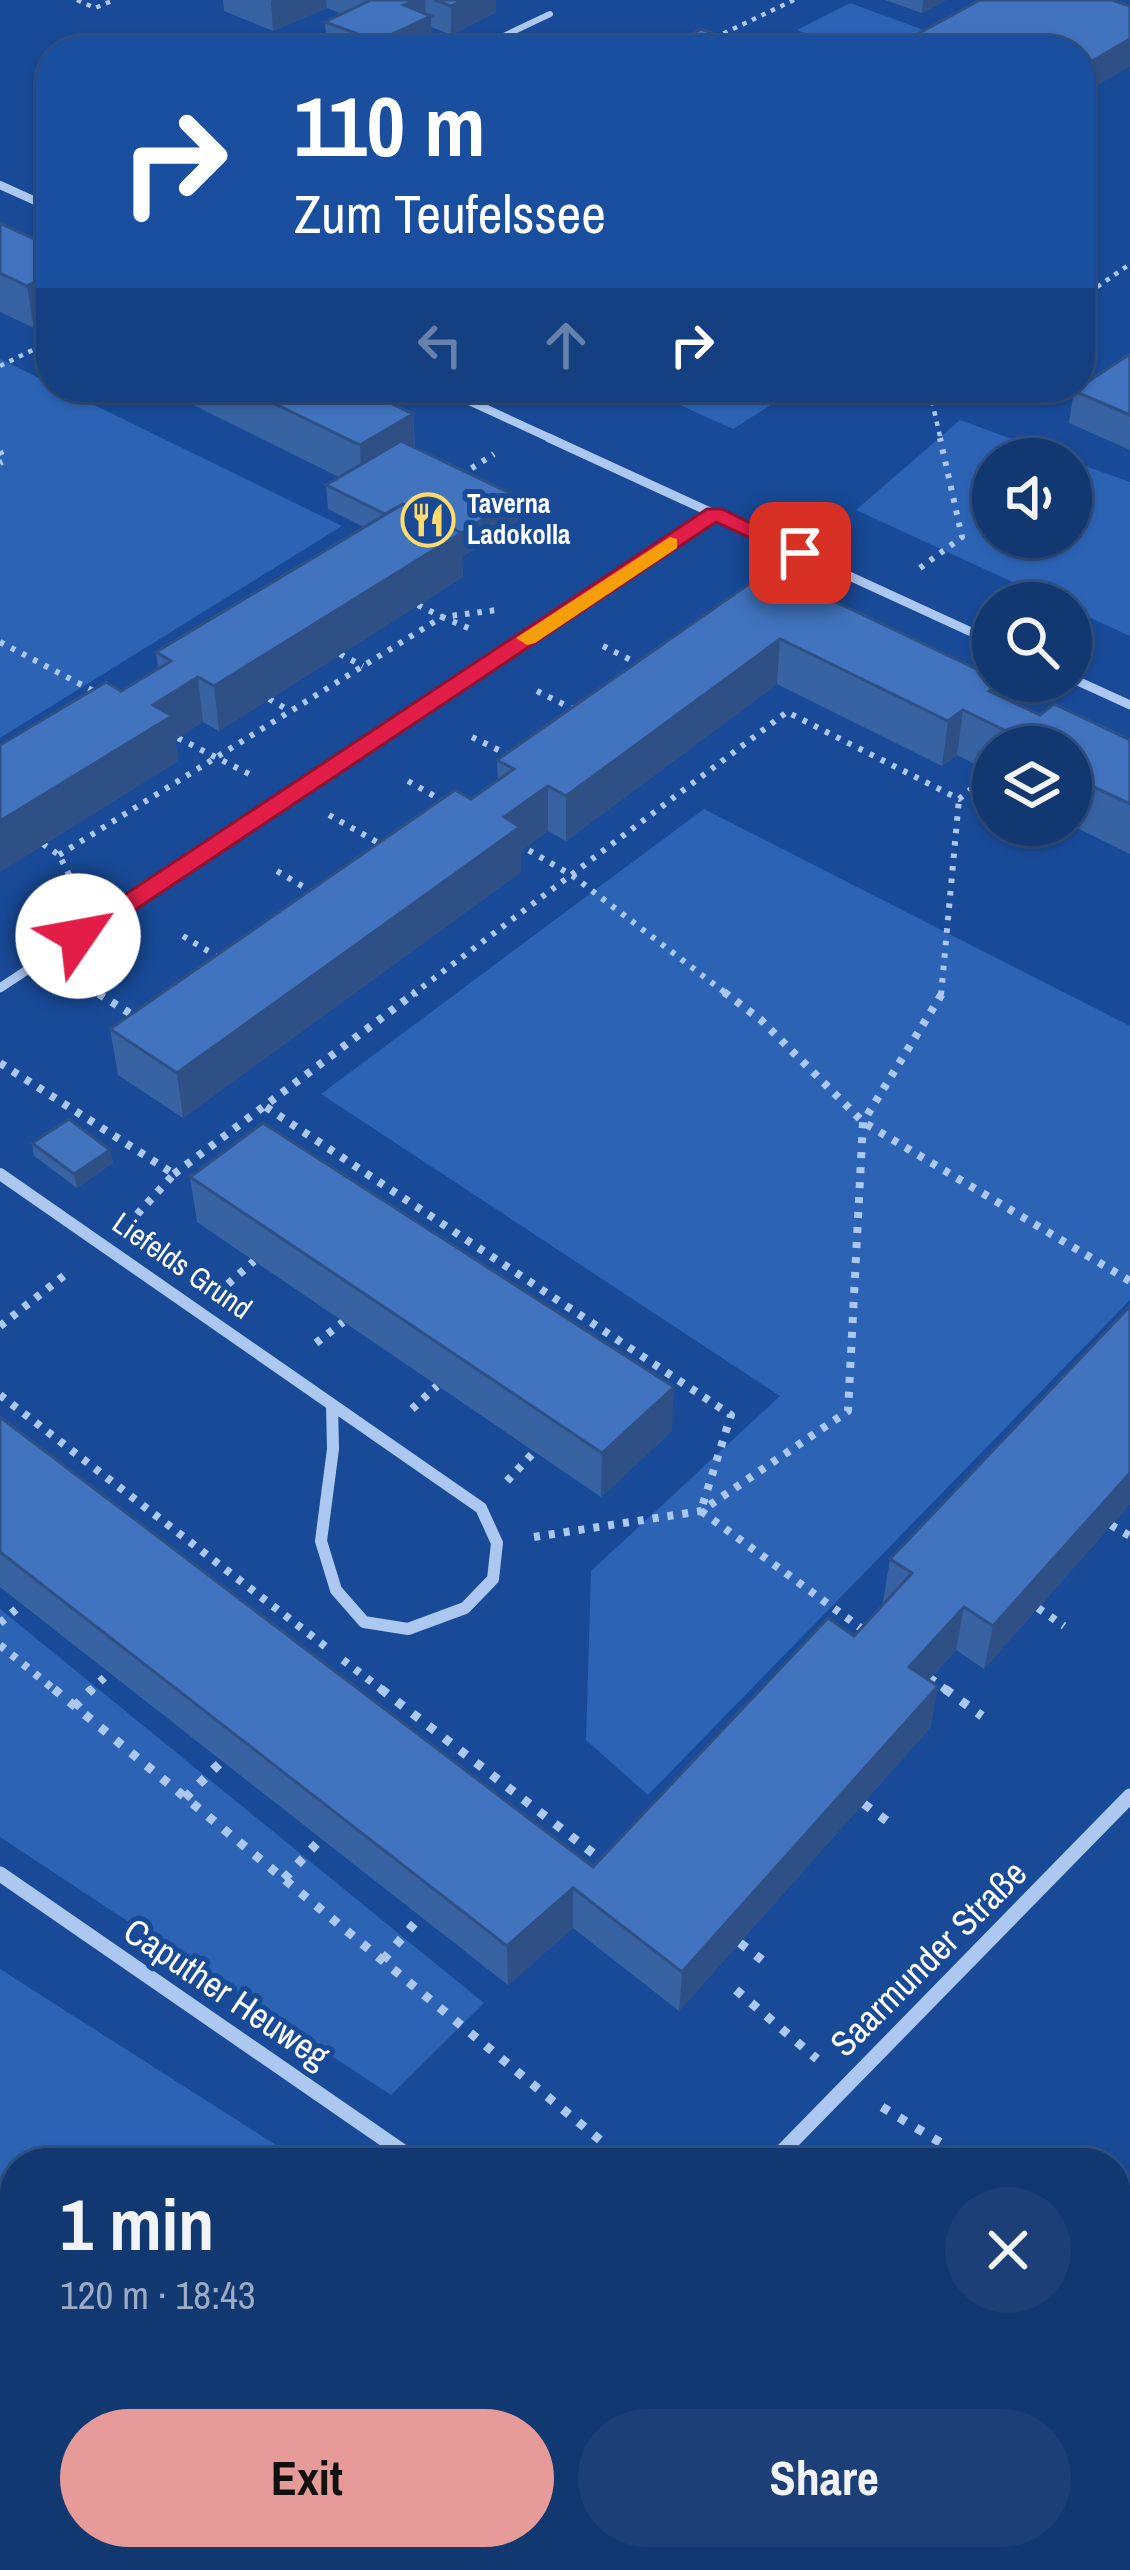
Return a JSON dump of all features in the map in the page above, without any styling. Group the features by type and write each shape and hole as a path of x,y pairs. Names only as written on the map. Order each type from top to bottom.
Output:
{"street":[{"path":"0,185 36,201"},
{"path":"472,402 972,632"},
{"path":"0,988 715,514"},
{"path":"1092,688 1130,705"},
{"name":"Liefelds Grund","path":"0,1174 481,1508 497,1543"},
{"path":"332,1405 334,1449 321,1541 336,1590 364,1622 408,1629 465,1608 493,1579 497,1543"},
{"name":"Saarmunder Straße","path":"785,2148 1130,1796"},
{"name":"Caputher Heuweg","path":"0,1874 397,2148"}],"lane":[{"path":"504,36 550,14"}],"path":[{"path":"77,0 95,8 114,0"},
{"path":"718,36 794,0"},
{"path":"1095,289 1130,265"},
{"path":"1121,271 1130,274"},
{"path":"0,366 36,348"},
{"path":"1095,385 1099,388"},
{"path":"932,402 962,537"},
{"path":"0,452 4,461 0,463"},
{"path":"444,485 496,453"},
{"path":"418,605 487,636"},
{"path":"59,856 442,617"},
{"path":"0,642 113,702"},
{"path":"604,646 656,674"},
{"path":"340,654 363,666"},
{"path":"537,692 591,718"},
{"path":"269,699 290,711"},
{"path":"128,1224 175,1174 787,712 959,800"},
{"path":"472,737 526,764"},
{"path":"407,781 449,805"},
{"path":"497,1543 701,1511 848,1411 863,1122 943,991 959,800 972,789"},
{"path":"125,794 142,804"},
{"path":"346,824 400,855"},
{"path":"511,840 573,876 761,1020 863,1122 1130,1281"},
{"path":"43,844 59,856 82,901"},
{"path":"277,871 331,904"},
{"path":"183,936 238,970"},
{"path":"99,994 154,1029"},
{"path":"0,1063 175,1174"},
{"path":"265,1106 730,1415 701,1511"},
{"path":"0,1326 104,1245"},
{"path":"222,1289 254,1261"},
{"path":"0,1311 10,1318"},
{"path":"307,1350 343,1322"},
{"path":"404,1417 437,1386"},
{"path":"0,1395 603,1861"},
{"path":"503,1484 535,1451"},
{"path":"701,1511 881,1642"},
{"path":"1111,1525 1130,1536"},
{"path":"0,1623 20,1606"},
{"path":"1037,1608 1064,1626"},
{"path":"0,1645 600,2140 601,2148"},
{"path":"74,1707 108,1674"},
{"path":"930,1678 982,1716"},
{"path":"185,1798 220,1763"},
{"path":"864,1804 887,1821"},
{"path":"284,1879 319,1840"},
{"path":"383,1960 420,1917"},
{"path":"740,1943 762,1960"}],"shaded area":[{"path":"850,3 940,36 815,36 797,30"},
{"path":"0,359 36,377 36,402 88,402 342,526 0,738"},
{"path":"673,402 775,402 733,429"},
{"path":"960,420 1009,438 972,438 972,558 1092,558 1092,468 1130,482 1130,636 1092,619 1092,582 1012,582 856,510"},
{"path":"704,809 1130,1026 1130,1300 648,1795 586,1740 591,1571 780,1396 321,1094"},
{"path":"0,1609 484,2003 391,2095 0,1837"},
{"path":"0,1969 280,2148 0,2148"}],"building":[{"path":"371,0 417,0 404,5 431,16 388,36 363,36 325,22"},
{"path":"980,0 1112,0 1130,6 1130,39 1095,59 1095,36 914,36"},
{"path":"701,29 720,36 688,36"},
{"path":"0,223 36,240 36,281 27,286 0,273"},
{"path":"1130,354 1130,415 1095,400 1095,377"},
{"path":"271,402 388,402 413,414 360,445"},
{"path":"401,441 518,497 444,544 461,533 403,504 385,514 326,485"},
{"path":"403,504 461,533 214,686 198,677 153,705 172,716 0,821 0,745 106,682 121,691 171,661 156,652"},
{"path":"769,570 972,667 972,702 1012,702 1040,715 1054,704 1130,740 1130,804 1092,786 1092,726 996,726 963,710 948,721 780,639 566,796 548,786 504,817 520,827 177,1073 110,1029 455,790 471,799 514,769 497,760"},
{"path":"69,1119 110,1150 74,1174 32,1143"},
{"path":"263,1123 674,1387 602,1453 190,1177"},
{"path":"1130,1306 1130,1473 993,1626 964,1607 909,1667 938,1686 682,1972 573,1888 507,1946 0,1552 0,1417 593,1867 828,1618 854,1636 912,1573 890,1559"}],"slow traffic":[{"path":"527,638 670,544"}],"place":[{"name":"Taverna Ladokolla","path":"428,520"}],"route":[{"path":"78,936 715,514 800,553"}]}
